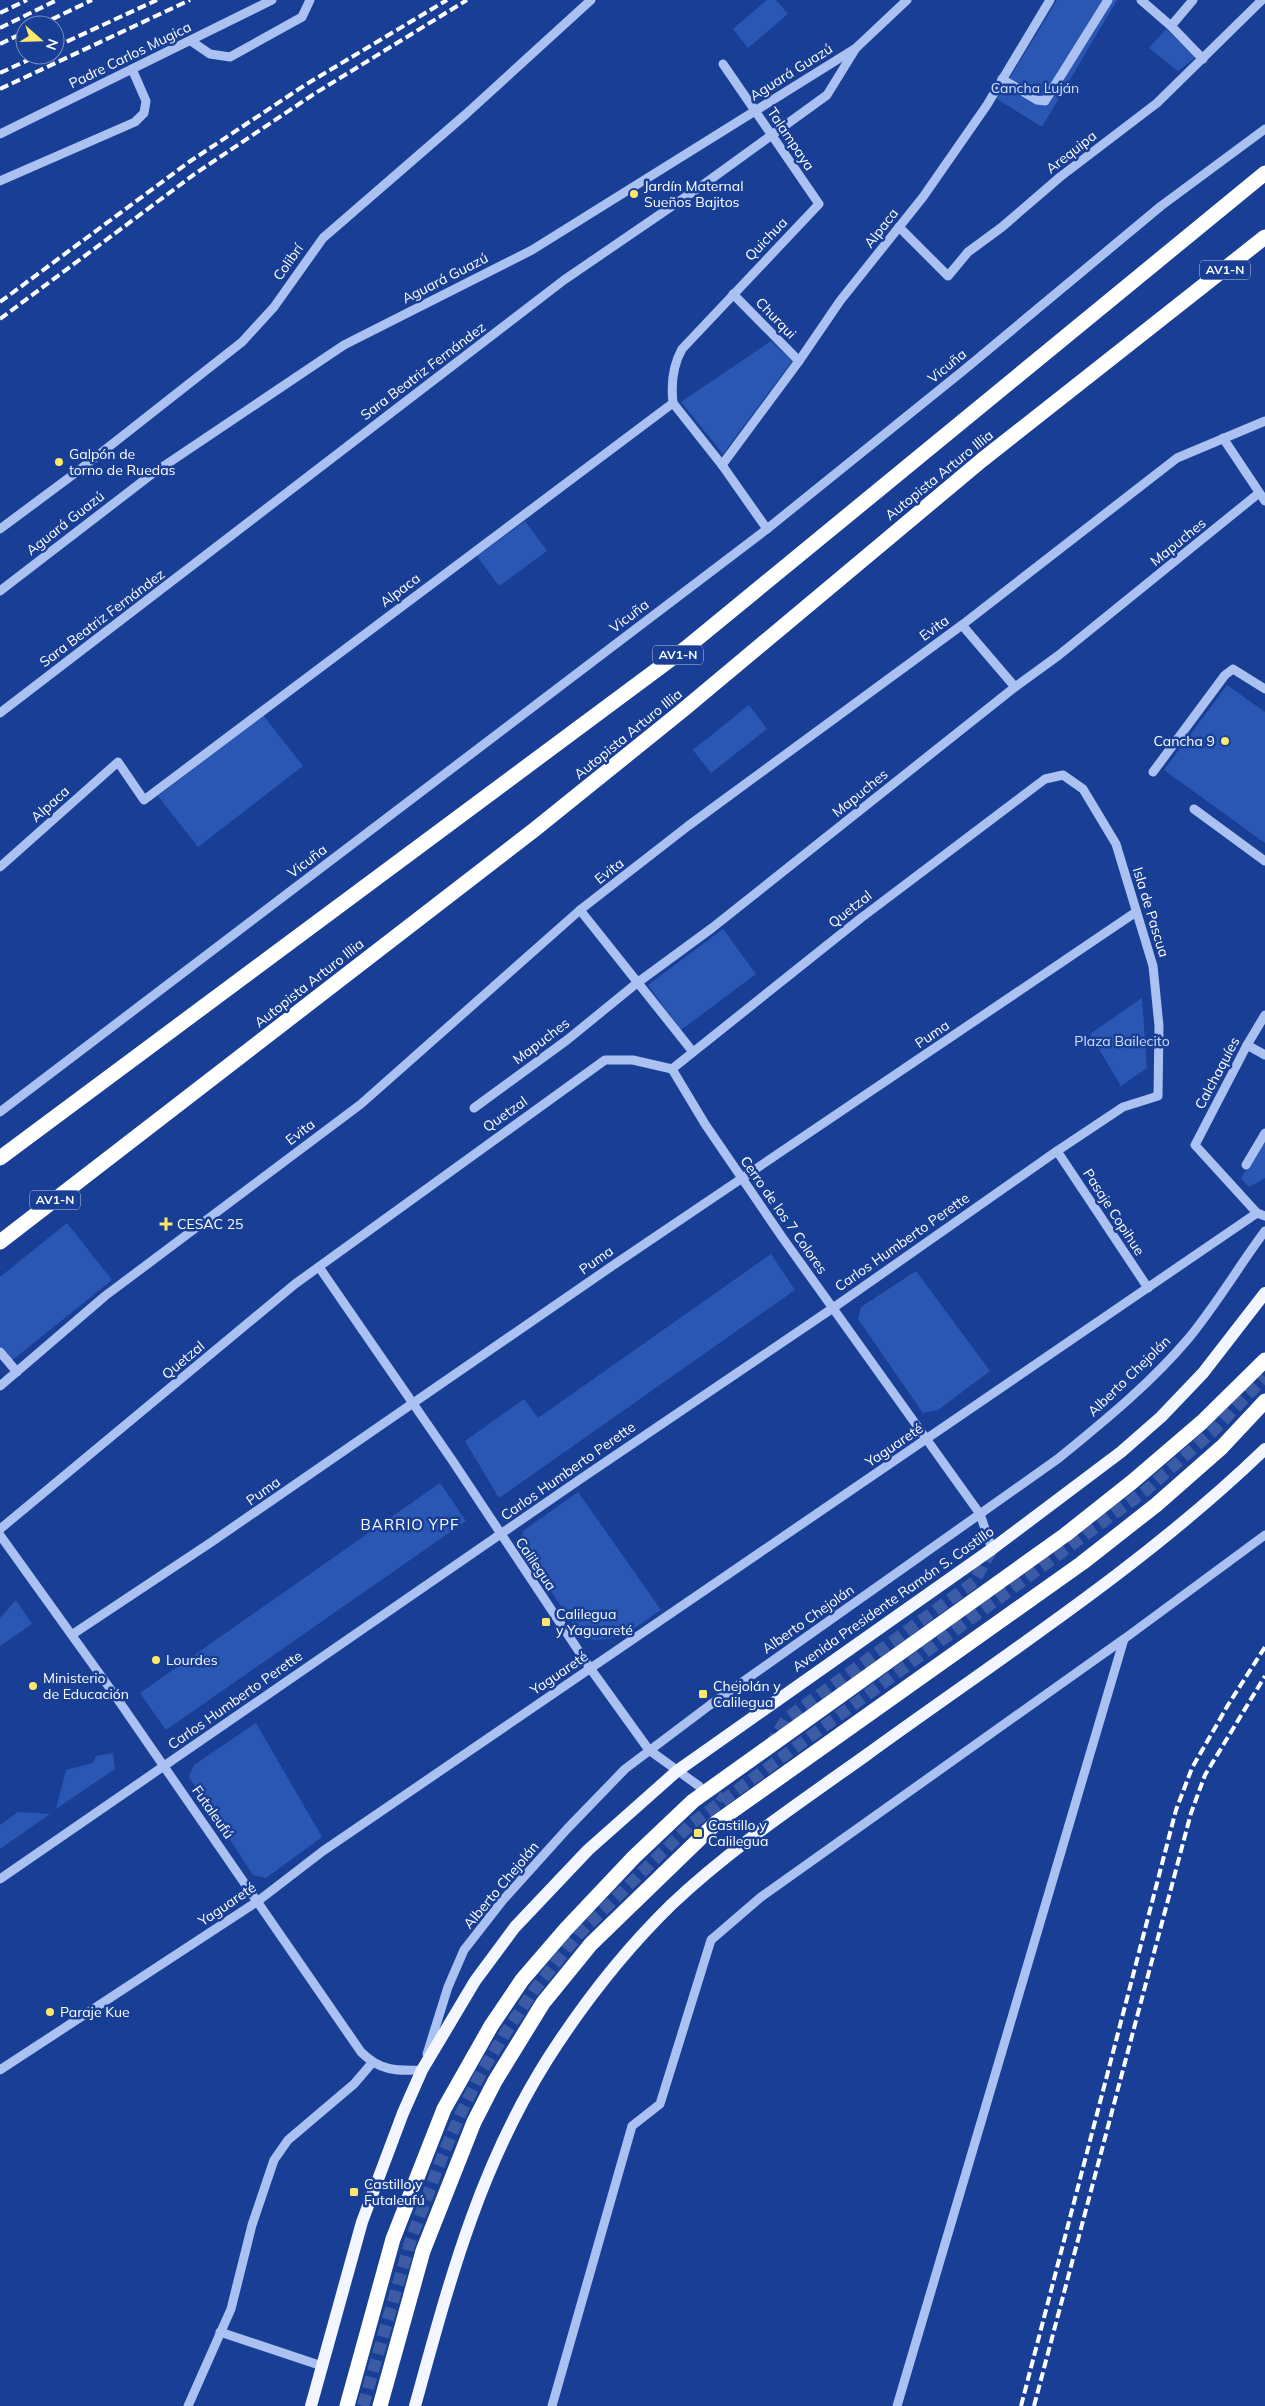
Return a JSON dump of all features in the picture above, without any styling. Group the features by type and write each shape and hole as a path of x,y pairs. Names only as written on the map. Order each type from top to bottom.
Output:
{"highway":[{"name":"Autopista Arturo Illia","path":"0,1158 686,648 1265,173"},
{"name":"Autopista Arturo Illia","path":"0,1242 542,824 982,460 1265,237"},
{"path":"347,2406 393,2239 444,2109 491,2026 522,1980 566,1929 634,1857 693,1801 1065,1535 1132,1482 1202,1422 1265,1360"},
{"path":"380,2406 424,2251 474,2122 495,2080 543,2003 591,1944 716,1822 1089,1558 1156,1505 1222,1447 1265,1401"}],"main road":[{"name":"Avenida Presidente Ramón S. Castillo","path":"311,2406 362,2222 388,2150 422,2070 475,1981 516,1927 588,1850 677,1771 992,1549 1121,1452 1161,1417 1203,1373 1265,1293"},
{"path":"415,2406 466,2226 489,2169 514,2117 545,2063 575,2018 626,1953 672,1905 750,1839 1152,1548 1232,1481 1265,1449"}],"street":[{"name":"Padre Carlos Mugica","path":"0,134 191,42 272,0"},
{"path":"191,42 210,54 230,57 302,17 310,0"},
{"name":"Colibrí","path":"0,529 78,471 242,342 274,307 323,238 466,114 591,0"},
{"name":"Aguará Guazú","path":"0,591 152,474 344,344 532,250 856,48 907,0"},
{"name":"Alpaca","path":"722,465 799,361 840,301 939,174 987,105 1050,0"},
{"path":"1002,79 1037,100 1045,101 1108,0"},
{"path":"1141,0 1171,26 1203,59"},
{"path":"1171,26 1193,0"},
{"name":"Arequipa","path":"898,227 948,276 968,252 1002,227 1060,177 1158,103 1262,0"},
{"name":"Sara Beatriz Fernández","path":"0,713 564,280 772,135 826,95 856,48"},
{"name":"Talampaya","path":"723,64 819,204"},
{"path":"0,181 135,122 144,113 146,101 132,69"},
{"name":"Vicuña","path":"0,1112 767,529 964,370 1161,206 1265,130"},
{"name":"Quichua","path":"673,403 672,384 678,355 682,349 819,204"},
{"name":"Churqui","path":"733,294 799,361"},
{"path":"673,403 722,465 767,529"},
{"name":"Alpaca","path":"0,866 118,762 144,800 673,403"},
{"name":"Evita","path":"0,1386 105,1296 361,1104 580,910 688,826 962,625 1177,458 1265,421"},
{"path":"1223,438 1265,501"},
{"name":"Mapuches","path":"474,1108 567,1040 637,983 712,928 1014,687 1058,655 1259,493"},
{"path":"962,625 1014,687"},
{"path":"1153,772 1225,675 1233,669 1265,689"},
{"name":"Isla de Pascua","path":"1045,779 1063,775 1083,789 1116,844 1156,980 1159,1026 1158,1096"},
{"name":"Quetzal","path":"0,1529 319,1267 605,1060 627,1059 672,1069 861,918 1045,779"},
{"path":"1194,809 1265,861"},
{"path":"580,910 693,1052"},
{"name":"Puma","path":"73,1634 210,1544 742,1178 1136,912"},
{"name":"Calchaquíes","path":"1261,1215 1194,1146 1247,1045 1265,1015"},
{"path":"1247,1045 1265,1056"},
{"name":"Cerro de los 7 Colores","path":"672,1069 742,1178 980,1514 992,1549"},
{"name":"Carlos Humberto Perette","path":"0,1879 579,1480 833,1308 1057,1151 1123,1107 1158,1096"},
{"path":"1246,1165 1265,1133"},
{"name":"Pasaje Copihue","path":"1057,1151 1148,1288"},
{"name":"Yaguareté","path":"0,2070 258,1901 323,1850 1148,1288 1261,1215"},
{"name":"Alberto Chejolán","path":"422,2070 448,1987 464,1950 503,1900 567,1829 626,1769 649,1750 1059,1458 1157,1372 1188,1339 1265,1231"},
{"name":"Calilegua","path":"319,1267 413,1403 500,1536 590,1668 649,1750 699,1786"},
{"path":"0,1352 17,1372"},
{"name":"Futaleufú","path":"0,1534 73,1634 360,2052 372,2063"},
{"path":"552,2406 632,2126 660,2104 711,1940 761,1897 1124,1639 1265,1535"},
{"path":"897,2406 1124,1639"},
{"path":"188,2406 231,2309 252,2225 274,2160 288,2140 354,2084 372,2063 388,2069 422,2070"},
{"path":"220,2332 322,2366"}],"green space":[{"path":"767,0 776,0 788,14 748,48 733,29"},
{"name":"Cancha Luján","path":"1057,0 1117,0 1042,127 997,99"},
{"path":"1166,29 1196,57 1178,71 1149,48"},
{"path":"771,341 792,361 723,454 681,402"},
{"path":"525,521 547,551 499,586 477,556"},
{"name":"Cancha 9","path":"1227,685 1265,712 1265,843 1164,770"},
{"path":"749,705 767,729 711,773 693,750"},
{"path":"263,715 303,766 198,847 158,796"},
{"path":"723,929 756,974 681,1030 648,985"},
{"name":"Plaza Bailecito","path":"1142,998 1147,1068 1121,1086 1090,1034"},
{"path":"1265,1138 1265,1178 1249,1187 1241,1178"},
{"path":"67,1223 112,1280 10,1362 0,1349 0,1277"},
{"path":"771,1254 795,1290 499,1498 465,1441 524,1399 538,1418"},
{"path":"916,1271 990,1371 938,1410 923,1413 858,1319 861,1307"},
{"path":"440,1483 466,1521 166,1730 140,1693"},
{"path":"578,1492 661,1610 633,1629 616,1637 595,1640 583,1638 521,1548 523,1531"},
{"path":"16,1600 32,1624 0,1646 0,1618"},
{"path":"256,1723 322,1837 266,1878 253,1875 189,1777 194,1765"},
{"path":"113,1753 115,1769 56,1809 66,1770 93,1763 96,1756"},
{"path":"18,1812 50,1814 0,1849 0,1825"}],"tunnel":[{"path":"363,2406 411,2239 460,2115 482,2071 506,2032 535,1989 578,1935 691,1824 1145,1491 1212,1432 1265,1377"},
{"path":"770,1746 786,1719 974,1582 992,1549"},
{"path":"706,1789 724,1799"}],"railway":[{"path":"0,13 27,0"},
{"path":"0,28 57,0"},
{"path":"61,15 92,0"},
{"path":"65,42 157,0"},
{"path":"0,89 190,0"},
{"path":"0,302 189,162 305,85 447,0"},
{"path":"0,319 196,173 314,94 467,0"},
{"path":"0,44 15,37"},
{"path":"0,73 17,65"},
{"path":"1021,2406 1176,1810 1192,1768 1228,1705 1265,1647"},
{"path":"1034,2406 1191,1813 1205,1775 1265,1676"}],"place":[{"name":"Jardín Maternal Sueños Bajitos","path":"634,194"},
{"name":"Galpón de torno de Ruedas","path":"59,462"},
{"name":"Cancha 9","path":"1225,741"},
{"name":"CESAC 25","path":"166,1224"},
{"name":"Calilegua y Yaguareté","path":"546,1622"},
{"name":"Lourdes","path":"156,1660"},
{"name":"Ministerio de Educación","path":"33,1686"},
{"name":"Chejolán y Calilegua","path":"703,1694"},
{"name":"Castillo y Calilegua","path":"698,1833"},
{"name":"Paraje Kue","path":"50,2012"},
{"name":"Castillo y Futaleufú","path":"354,2192"}],"district":[{"name":"BARRIO YPF","path":"410,1525"}]}
